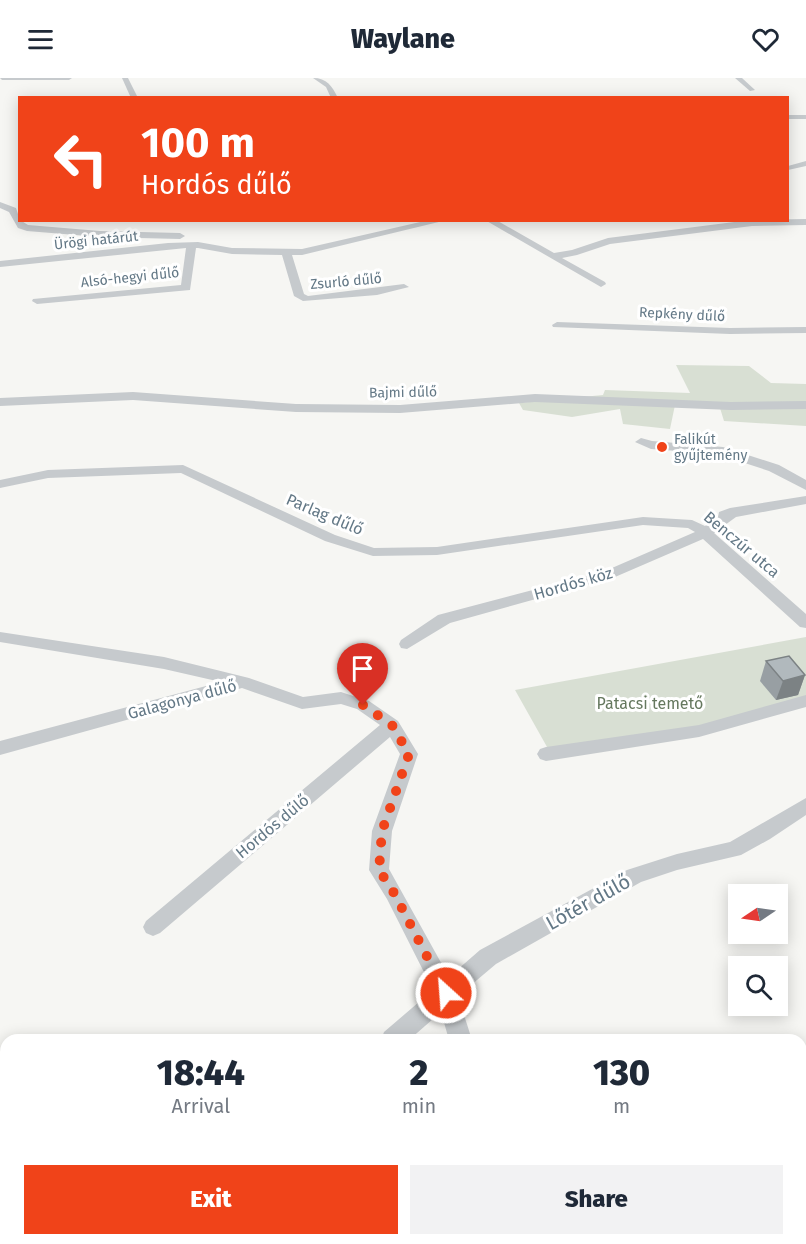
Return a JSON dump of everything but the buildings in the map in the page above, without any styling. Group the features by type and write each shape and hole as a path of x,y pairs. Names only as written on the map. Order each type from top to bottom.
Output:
{"street":[{"path":"2,78 69,78"},
{"path":"125,78 134,96"},
{"path":"316,78 328,86 334,96"},
{"path":"738,78 752,90"},
{"path":"789,117 806,117"},
{"path":"789,168 806,163"},
{"path":"0,205 14,210 18,219"},
{"path":"19,222 21,226 56,225 100,234 171,235 195,240 195,245"},
{"name":"Ürögi határút","path":"0,264 118,250 195,245 232,251 320,250 434,222"},
{"path":"493,222 602,284"},
{"path":"554,256 574,253 608,241 752,223 806,222"},
{"path":"160,223 171,235"},
{"name":"Alsó-hegyi dűlő","path":"37,301 186,288 195,245"},
{"name":"Zsurló dűlő","path":"287,252 288,263 299,296 307,299 404,287"},
{"name":"Repkény dűlő","path":"557,325 730,331 806,330"},
{"name":"Bajmi dűlő","path":"0,402 132,396 296,408 400,409 535,398 731,406 806,405"},
{"path":"641,442 651,445 718,450 774,468 806,486"},
{"name":"Parlag dűlő","path":"0,484 48,474 183,469 330,538 373,552 437,551 643,521 692,526"},
{"name":"Hordós köz","path":"407,644 444,619 610,574 692,526 735,511 806,500"},
{"name":"Benczúr utca","path":"692,526 806,623"},
{"path":"0,637 164,663 243,682"},
{"name":"Galagonya dűlő","path":"0,748 243,682 302,703 341,698 363,705 392,725"},
{"path":"546,754 699,730 806,701"},
{"path":"392,725 409,754 382,831 379,870 394,893 446,993 459,1034"},
{"name":"Hordós dűlő","path":"153,927 392,725"},
{"name":"Lőtér dűlő","path":"399,1034 488,957 634,876 677,862 734,849 764,834 806,805"}],"green space":[{"path":"676,365 749,366 771,383 806,384 806,426 724,421 720,408 675,405 670,429 623,424 620,409 572,417 523,410 519,403 603,395 605,390 690,393"},
{"name":"Patacsi temető","path":"806,637 806,703 774,714 551,754 515,690"}],"place":[{"name":"Falikút gyűjtemény","path":"662,447"}],"route":[{"path":"363,705 392,725 409,754 382,831 379,870 394,893 446,993"}]}
